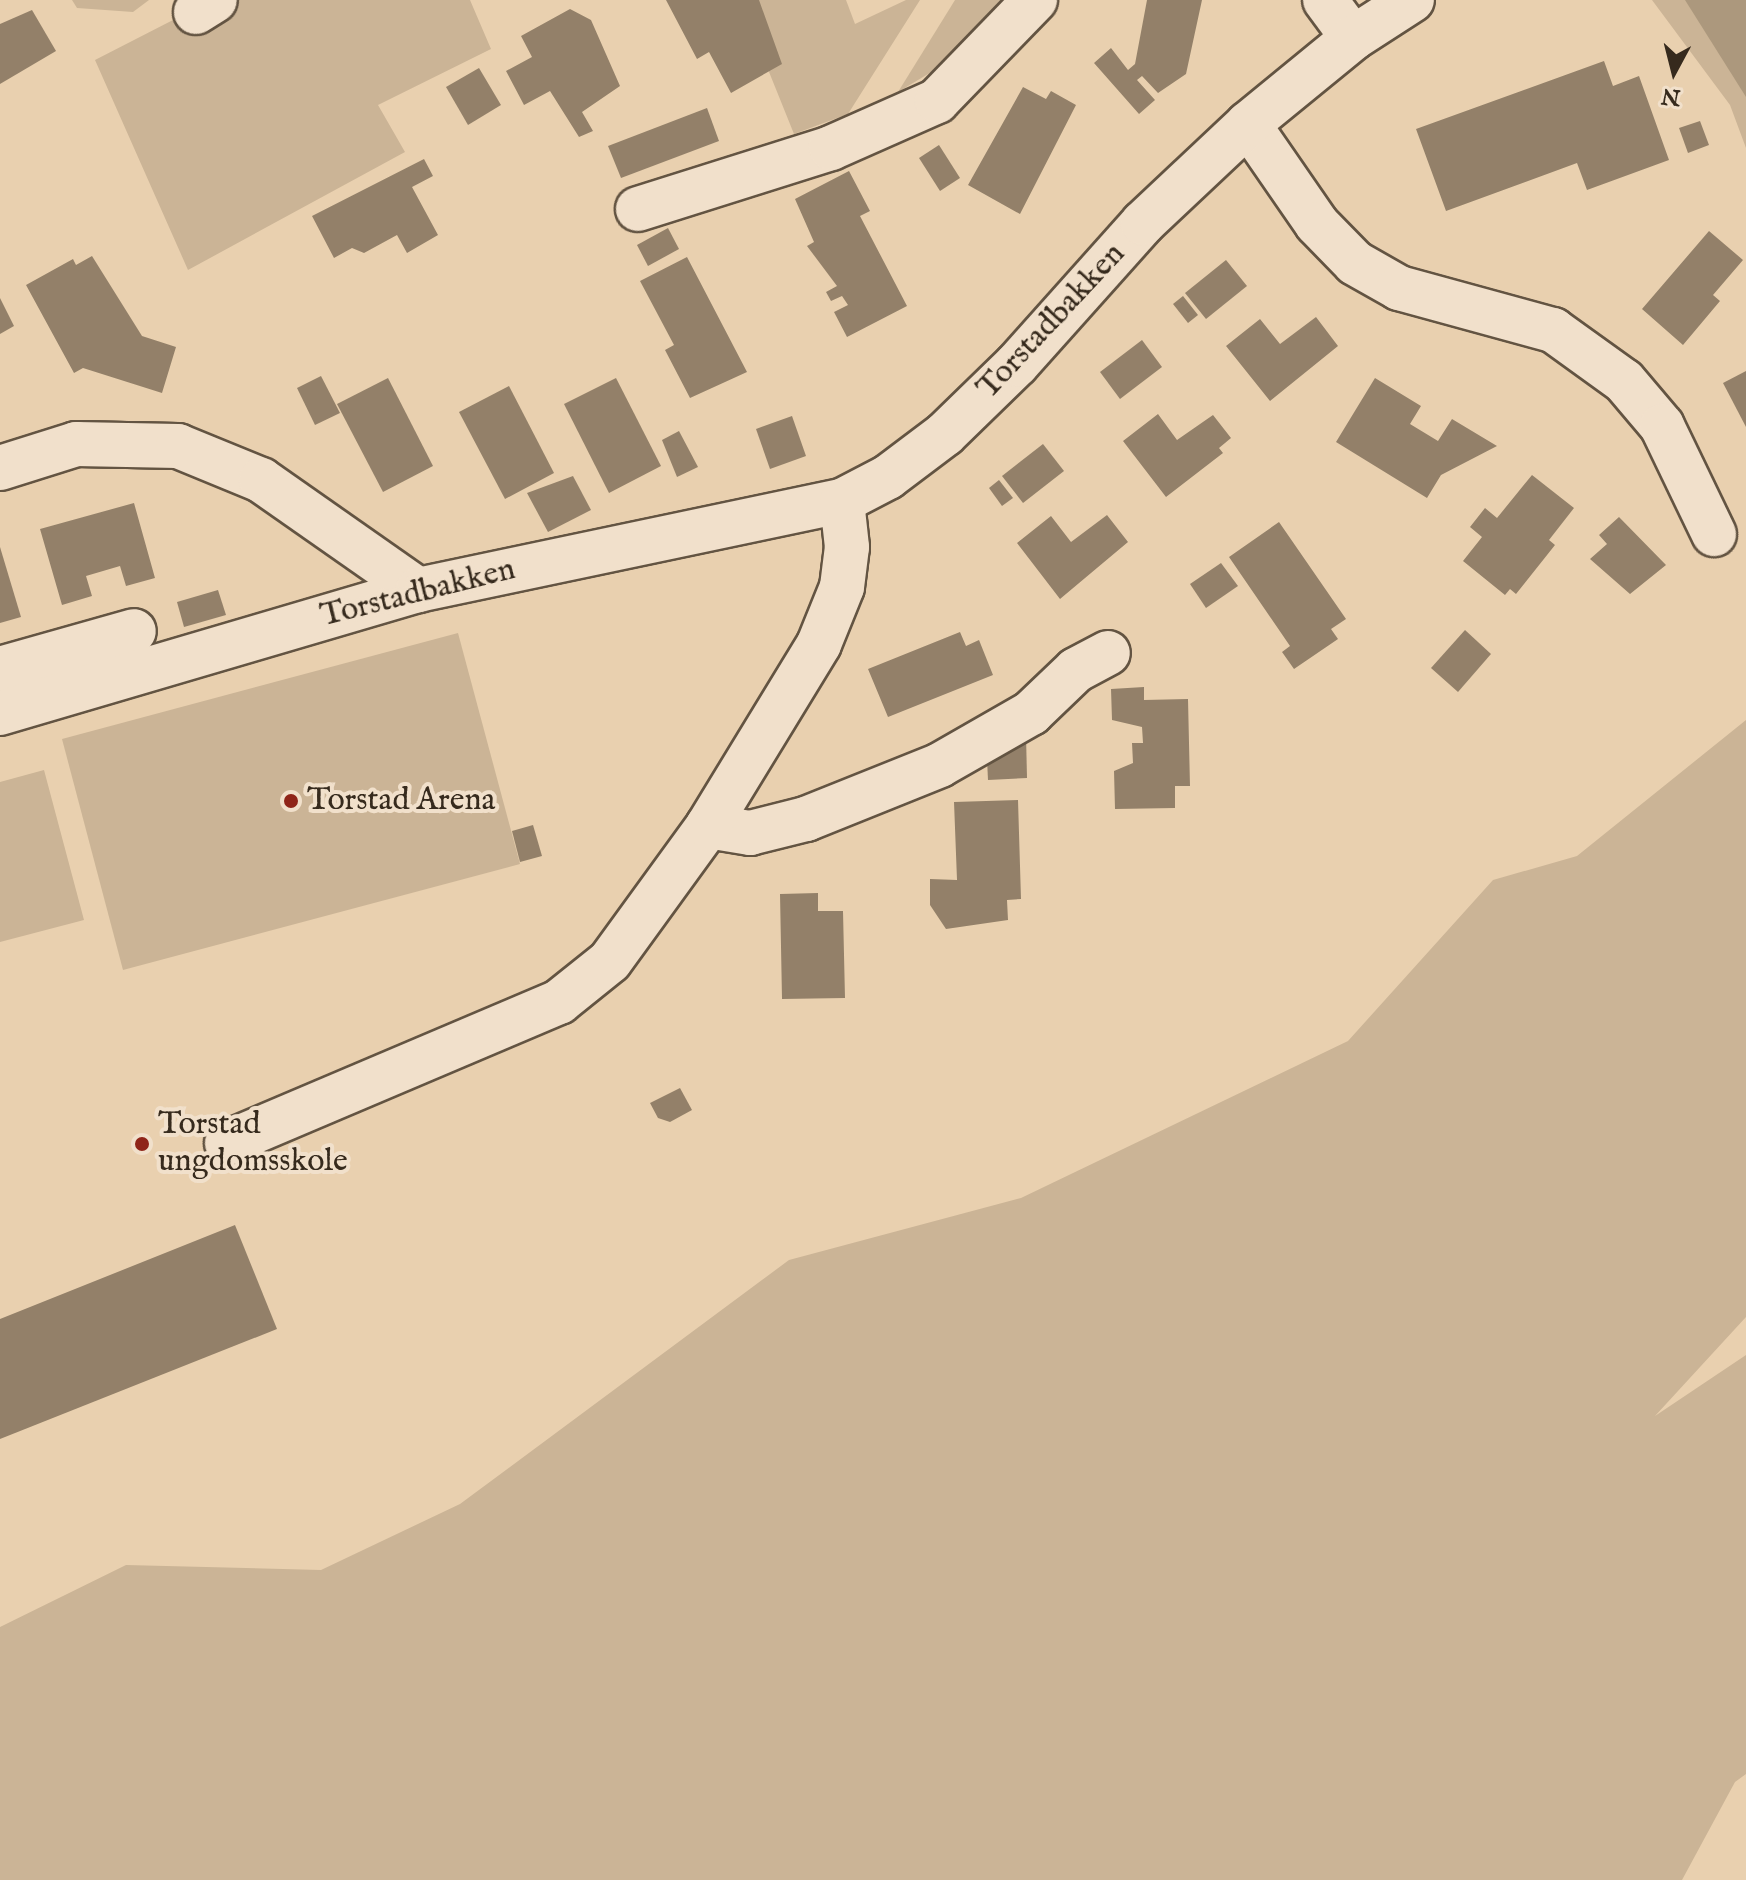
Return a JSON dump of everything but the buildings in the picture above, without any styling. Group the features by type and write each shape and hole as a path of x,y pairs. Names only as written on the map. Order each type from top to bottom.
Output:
{"street":[{"path":"638,209 831,148 937,101 1035,0"},
{"path":"1325,0 1353,38"},
{"name":"Torstadbakken","path":"0,713 418,590 842,501 888,477 945,434 1143,223 1248,124 1353,38 1412,0"},
{"path":"1248,124 1317,224 1355,263 1399,288 1553,330 1624,381 1662,426 1714,534"},
{"path":"0,468 76,444 178,446 261,480 418,590"},
{"path":"227,1143 559,1002 610,961 708,826 819,644 842,587 847,547 842,501"},
{"path":"0,669 134,631"},
{"path":"708,826 750,833 806,819 940,765 1031,713 1076,670 1108,653"}],"shaded area":[{"path":"72,0 149,0 133,12 77,8"},
{"path":"212,0 470,0 491,49 378,105 405,152 188,270 95,60"},
{"path":"740,0 846,0 855,24 906,0 920,0 848,114 794,134"},
{"path":"955,0 1006,0 968,50 898,92"},
{"path":"1652,0 1746,0 1746,148 1730,105"},
{"path":"1685,0 1746,0 1746,97"},
{"name":"Torstad Arena","path":"458,633 520,864 123,970 62,739"},
{"path":"1746,720 1746,1317 1655,1416 1746,1355 1746,1774 1735,1782 1682,1880 0,1880 0,1627 126,1565 321,1570 460,1504 789,1260 1021,1198 1348,1041 1493,880 1577,856"},
{"path":"44,770 84,920 0,942 0,782"}],"place":[{"name":"Torstad Arena","path":"291,801"},
{"name":"Torstad ungdomsskole","path":"142,1144"}]}
